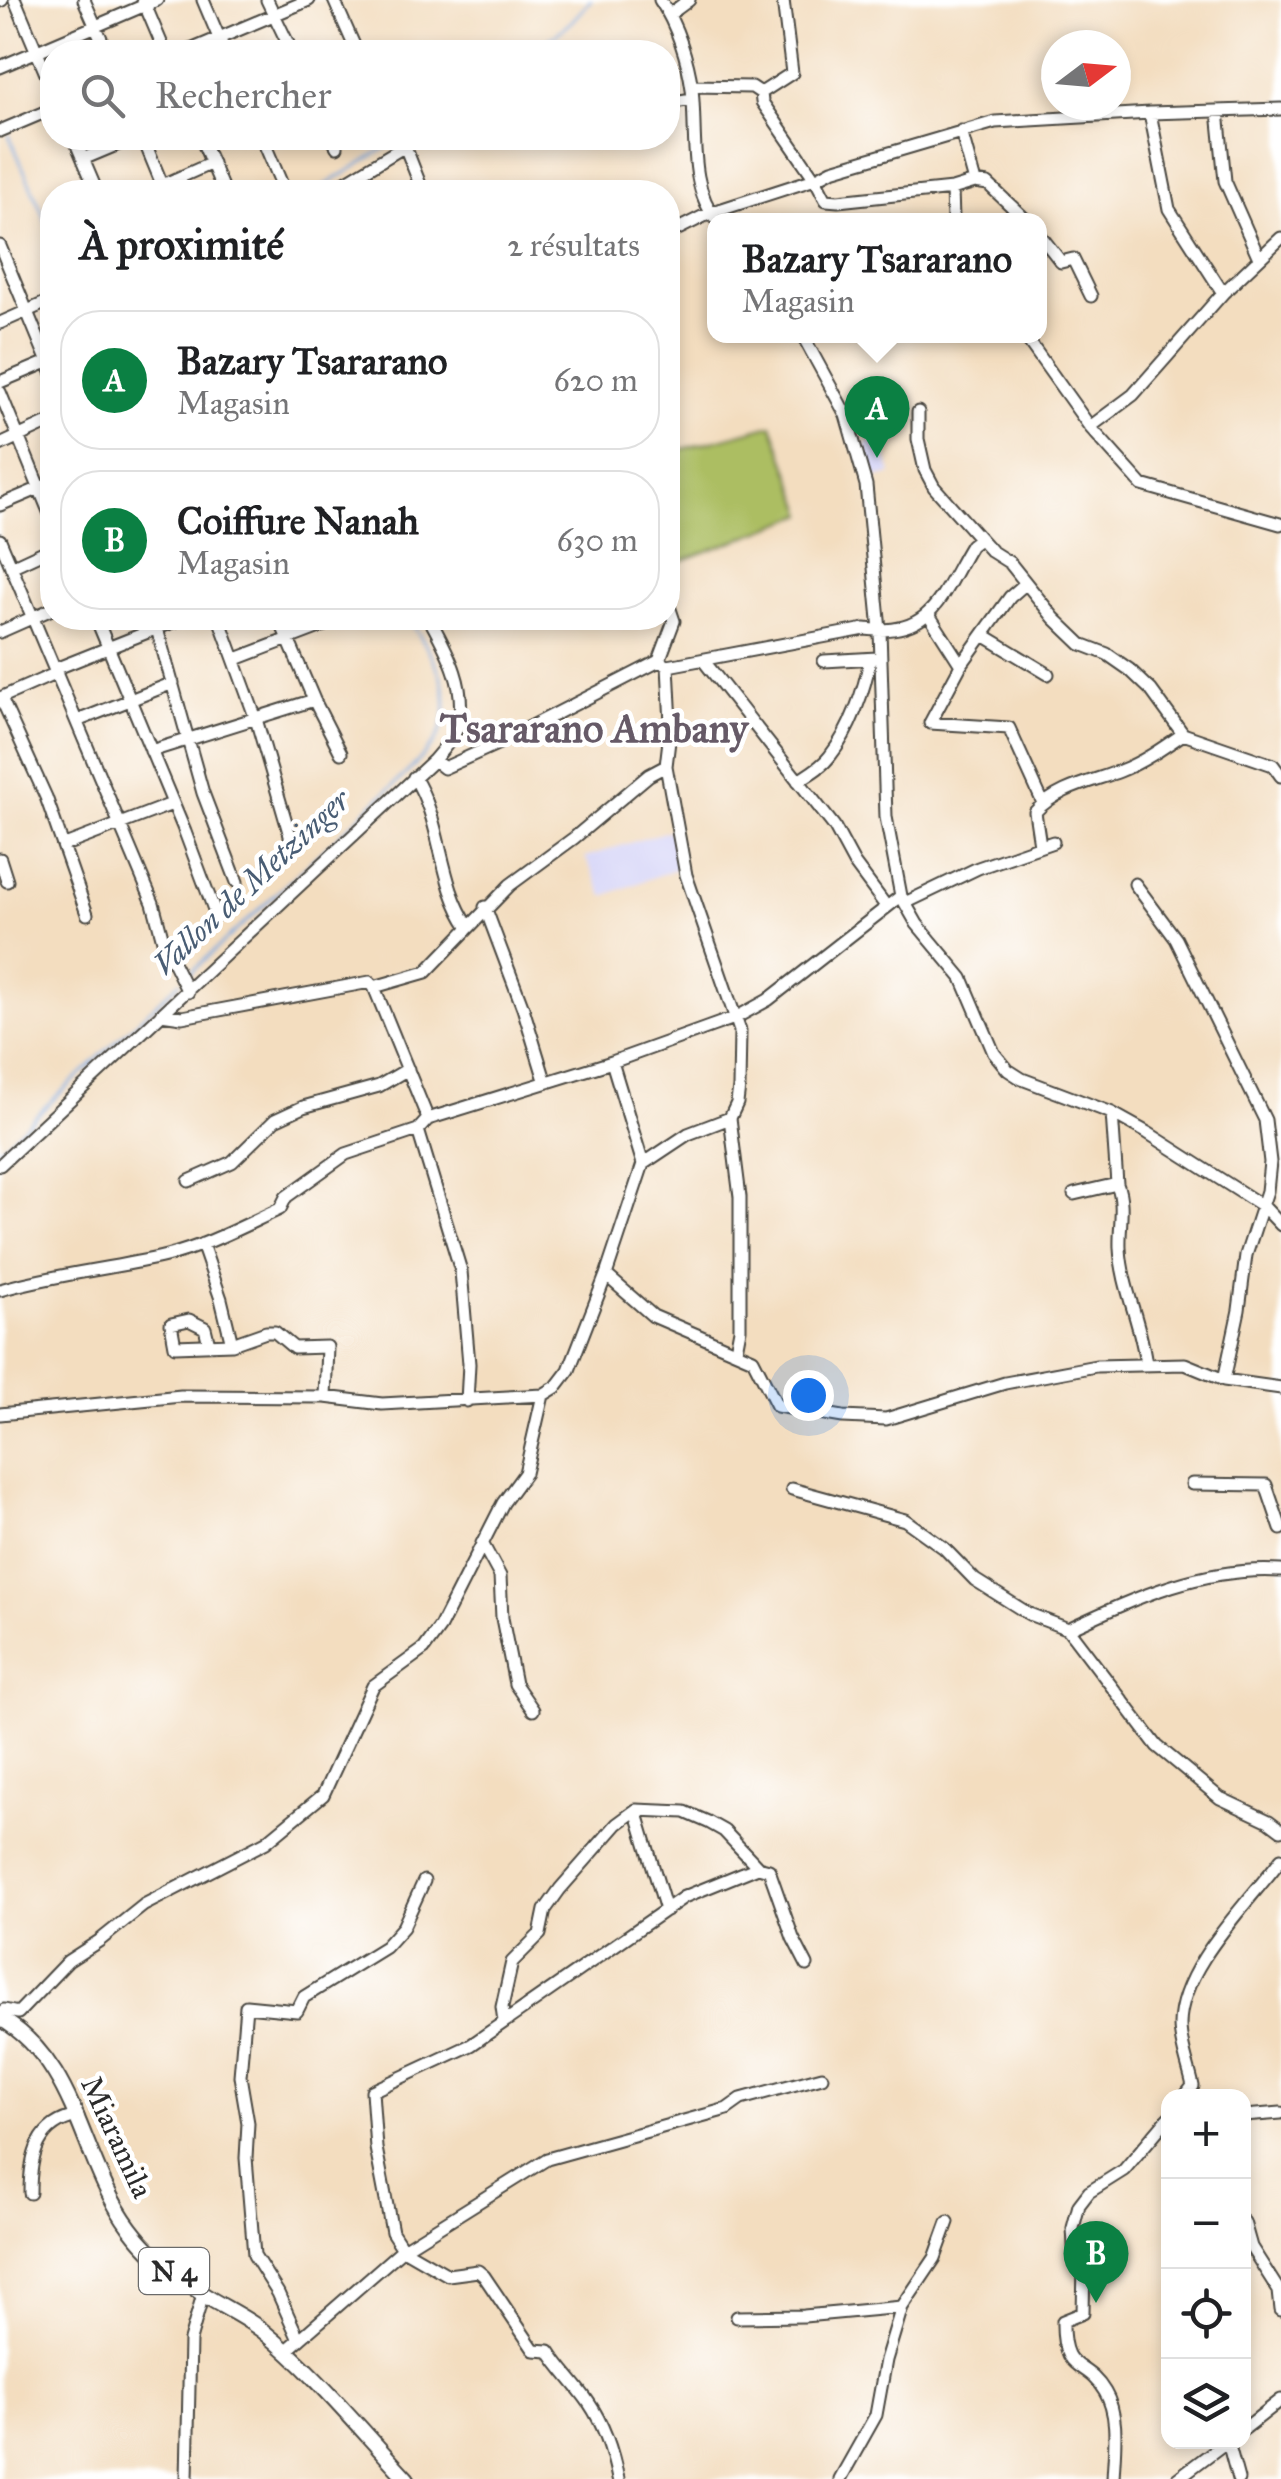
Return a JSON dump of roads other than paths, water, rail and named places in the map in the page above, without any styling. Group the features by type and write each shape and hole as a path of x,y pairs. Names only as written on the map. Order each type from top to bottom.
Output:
{"main road":[{"name":"Miaramila","path":"0,2018 19,2030 47,2058 78,2116 98,2172 133,2232 153,2254 203,2294 260,2328 286,2351 407,2479"}],"street":[{"path":"15,0 40,59"},
{"path":"84,0 101,40"},
{"path":"203,0 219,38"},
{"path":"267,0 286,40"},
{"path":"214,40 309,0"},
{"path":"334,0 352,40"},
{"path":"660,0 670,14 677,40"},
{"path":"670,14 689,0"},
{"path":"761,92 792,72 783,0"},
{"path":"64,40 148,2 161,40"},
{"path":"680,49 692,92 698,180 711,213"},
{"path":"0,68 40,51"},
{"path":"680,97 692,92 752,88 761,92"},
{"path":"761,92 762,102 826,200 952,189 975,182 988,184 1019,213"},
{"path":"723,213 832,170 995,122 1281,109"},
{"path":"1218,111 1225,181 1259,258"},
{"path":"1150,113 1169,208 1223,293"},
{"path":"0,131 40,114"},
{"path":"961,132 975,182"},
{"path":"79,150 92,180"},
{"path":"83,158 103,150"},
{"path":"148,150 160,180"},
{"path":"206,150 219,180"},
{"path":"267,150 280,180"},
{"path":"350,180 398,150"},
{"path":"407,150 418,180"},
{"path":"181,180 212,163"},
{"path":"952,189 953,213"},
{"path":"680,229 707,219"},
{"path":"1090,427 1134,395 1223,293 1280,243"},
{"path":"1047,244 1062,262 1074,259 1091,296"},
{"path":"1,252 40,339"},
{"path":"0,322 40,306"},
{"path":"807,343 846,415 870,515 880,630 876,658 886,817 903,899 917,924 962,978 994,1052 1008,1070 1112,1112 1264,1207 1281,1225"},
{"path":"1031,343 1090,427 1142,485 1280,524"},
{"path":"0,382 40,369"},
{"path":"0,392 40,488 0,505"},
{"path":"918,412 924,470 934,488 979,538 1010,563 1080,644 1107,654 1130,670 1151,690 1183,734 1274,766 1281,776"},
{"path":"0,444 40,427"},
{"path":"434,760 444,768 664,664 848,632 896,630 929,616 979,538"},
{"path":"0,540 153,903 164,944 188,992"},
{"path":"11,567 40,554"},
{"path":"1025,584 1010,598 961,665 930,723 1009,728 1043,802"},
{"path":"0,632 40,615"},
{"path":"929,616 961,665"},
{"path":"101,630 216,915"},
{"path":"87,914 64,845 1,698 140,630"},
{"path":"158,630 203,793 237,882"},
{"path":"224,630 256,719 293,846"},
{"path":"284,630 341,753"},
{"path":"236,659 312,630"},
{"path":"0,1166 434,760 457,728 460,700 450,656 436,630"},
{"path":"672,630 664,664 671,724 666,766 686,875 708,948 737,1017 739,1087 730,1118 740,1197 740,1330 736,1350"},
{"path":"985,636 1048,674"},
{"path":"824,661 876,658"},
{"path":"798,781 829,758 876,658"},
{"path":"703,660 834,826 854,863 886,906"},
{"path":"77,721 173,683"},
{"path":"151,751 314,700"},
{"path":"0,1290 167,1256 202,1244 280,1209 282,1200 346,1154 418,1130 428,1119 612,1062 737,1017 768,1000 822,960 886,906 1046,843 1034,817 1043,802 1144,760 1183,734"},
{"path":"374,987 426,972 485,907 649,774 666,766"},
{"path":"414,777 433,824 460,915 469,927"},
{"path":"64,845 172,804"},
{"path":"0,859 7,881"},
{"path":"1134,884 1176,940 1265,1120 1270,1162 1264,1207 1246,1255 1224,1380"},
{"path":"485,907 545,1080"},
{"path":"161,1014 182,1017 370,982 428,1119"},
{"path":"0,1414 181,1396 326,1398 382,1404 543,1395 556,1387 568,1370 606,1275 643,1164 612,1062"},
{"path":"189,1182 232,1162 274,1120 303,1106 379,1086 408,1070"},
{"path":"1112,1112 1121,1194 1120,1254 1144,1343 1146,1366"},
{"path":"643,1164 688,1134 730,1118"},
{"path":"418,1130 461,1271 469,1364 467,1401"},
{"path":"1074,1194 1117,1184"},
{"path":"202,1244 232,1344"},
{"path":"606,1275 653,1316 753,1359 777,1406 843,1417 886,1419 1041,1375 1096,1366 1184,1364 1224,1380 1281,1388"},
{"path":"209,1344 232,1344 275,1332 294,1348 327,1348 326,1398"},
{"path":"0,2018 4,2010 18,2013 68,1961 144,1904 266,1842 323,1795 374,1686 424,1649 432,1638 503,1502 524,1473 543,1395"},
{"path":"1192,1484 1266,1485 1281,1530"},
{"path":"792,1489 905,1520 944,1548 975,1580 1029,1614 1068,1629 1157,1746 1220,1798 1269,1820 1281,1830"},
{"path":"482,1544 500,1576 502,1618 515,1684 533,1710"},
{"path":"1068,1629 1151,1590 1229,1571 1281,1571"},
{"path":"636,1810 666,1910"},
{"path":"504,2021 502,2007 512,1962 540,1934 545,1910 560,1889 618,1824 636,1810 685,1812 708,1822 724,1831 758,1867 769,1870 792,1938 807,1965"},
{"path":"1189,2089 1180,2024 1194,1974 1230,1920 1257,1894 1281,1859"},
{"path":"618,2479 614,2457 589,2402 549,2351 534,2350 484,2276 478,2271 448,2275 403,2249 392,2232 376,2148 372,2091 471,2046 684,1897 758,1867"},
{"path":"299,2340 278,2294 254,2256 246,2158 248,2123 240,2076 246,2006 297,2011 304,1997 385,1946 403,1927 424,1882"},
{"path":"286,2351 403,2249 547,2160 727,2109 741,2099 822,2077"},
{"path":"1251,2115 1281,2113"},
{"path":"30,2193 34,2147 56,2123 78,2116"},
{"path":"1113,2479 1112,2410 1106,2393 1095,2379 1073,2365 1062,2342 1063,2321 1082,2313 1084,2266 1074,2246 1073,2228 1079,2205 1089,2192 1124,2170 1161,2126"},
{"path":"840,2479 876,2415 886,2360 902,2307 934,2258 948,2222"},
{"path":"1251,2245 1279,2291 1281,2310"},
{"path":"187,2479 190,2340 203,2294"},
{"path":"737,2317 804,2316 902,2307"},
{"path":"1251,2423 1281,2400"},
{"path":"1177,2479 1218,2449"},
{"path":"1230,2449 1238,2479"}],"waterway":[{"name":"Vallon de Metzinger","path":"549,40 591,0"},
{"path":"9,135 40,207"},
{"name":"Vallon de Metzinger","path":"334,180 382,150"},
{"name":"Vallon de Metzinger","path":"186,977 411,769 434,742 444,722 444,690 434,661 416,630"},
{"name":"Vallon de Metzinger","path":"0,1149 180,982"}],"place":[{"name":"Bazary Tsararano","path":"877,458"},
{"name":"Coiffure Nanah","path":"1096,2303"}],"district":[{"name":"Tsararano Ambany","path":"594,728"}]}
